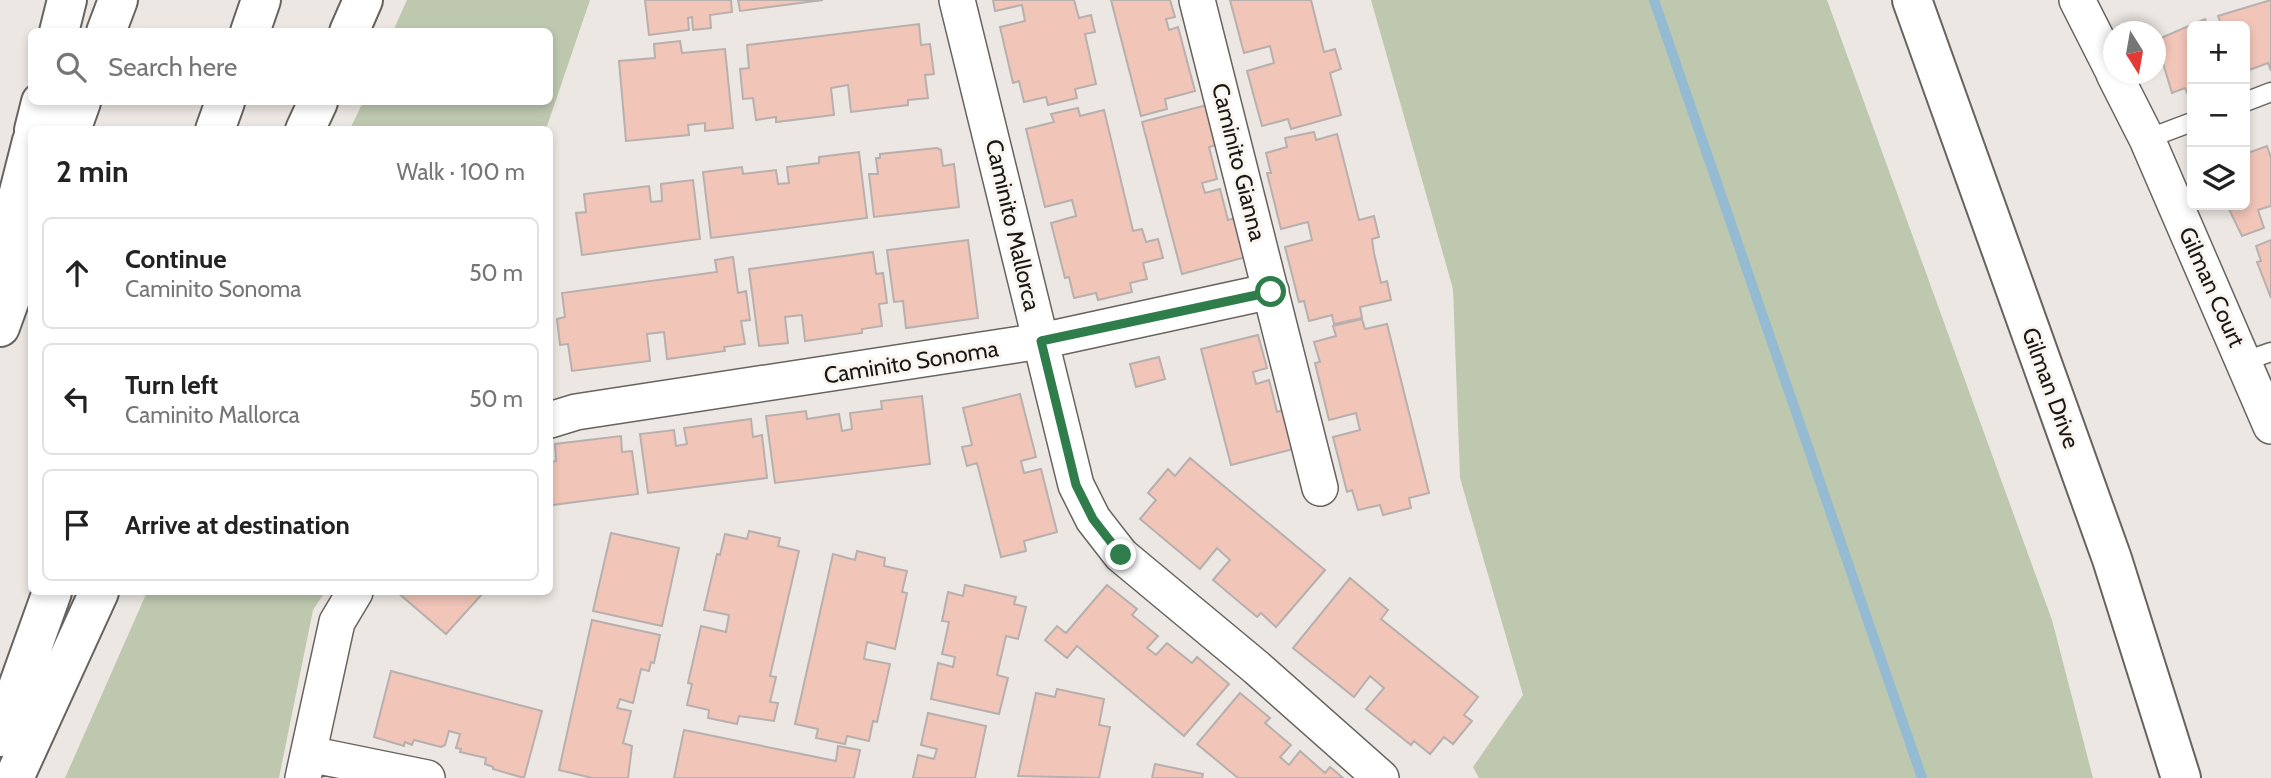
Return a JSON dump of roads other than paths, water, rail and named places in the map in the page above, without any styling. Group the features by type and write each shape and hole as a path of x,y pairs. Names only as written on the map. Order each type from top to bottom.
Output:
{"main road":[{"path":"60,28 67,0"},
{"path":"108,28 118,0"},
{"path":"251,28 261,0"},
{"path":"351,28 363,0"},
{"name":"Gilman Drive","path":"1912,0 2112,559 2181,778"},
{"path":"35,126 40,105"},
{"path":"72,126 80,105"},
{"path":"216,126 224,105"},
{"path":"307,126 317,105"},
{"path":"0,267 28,157"},
{"path":"0,327 28,250"},
{"path":"0,737 50,595"},
{"path":"14,778 98,595"}],"street":[{"name":"Caminito Mallorca","path":"957,0 1076,485 1093,519 1121,555 1257,668 1381,778"},
{"name":"Caminito Gianna","path":"1197,0 1320,488"},
{"name":"Gilman Court","path":"2077,0 2103,51"},
{"name":"Gilman Court","path":"2120,84 2258,357 2271,426"},
{"name":"Caminito Sonoma","path":"553,419 576,412 1041,341 1271,292"},
{"path":"353,595 337,622 306,766 427,778"}],"lane":[{"path":"2250,100 2271,92"},
{"path":"2147,139 2187,124"}],"waterway":[{"path":"1654,0 1922,778"}]}
